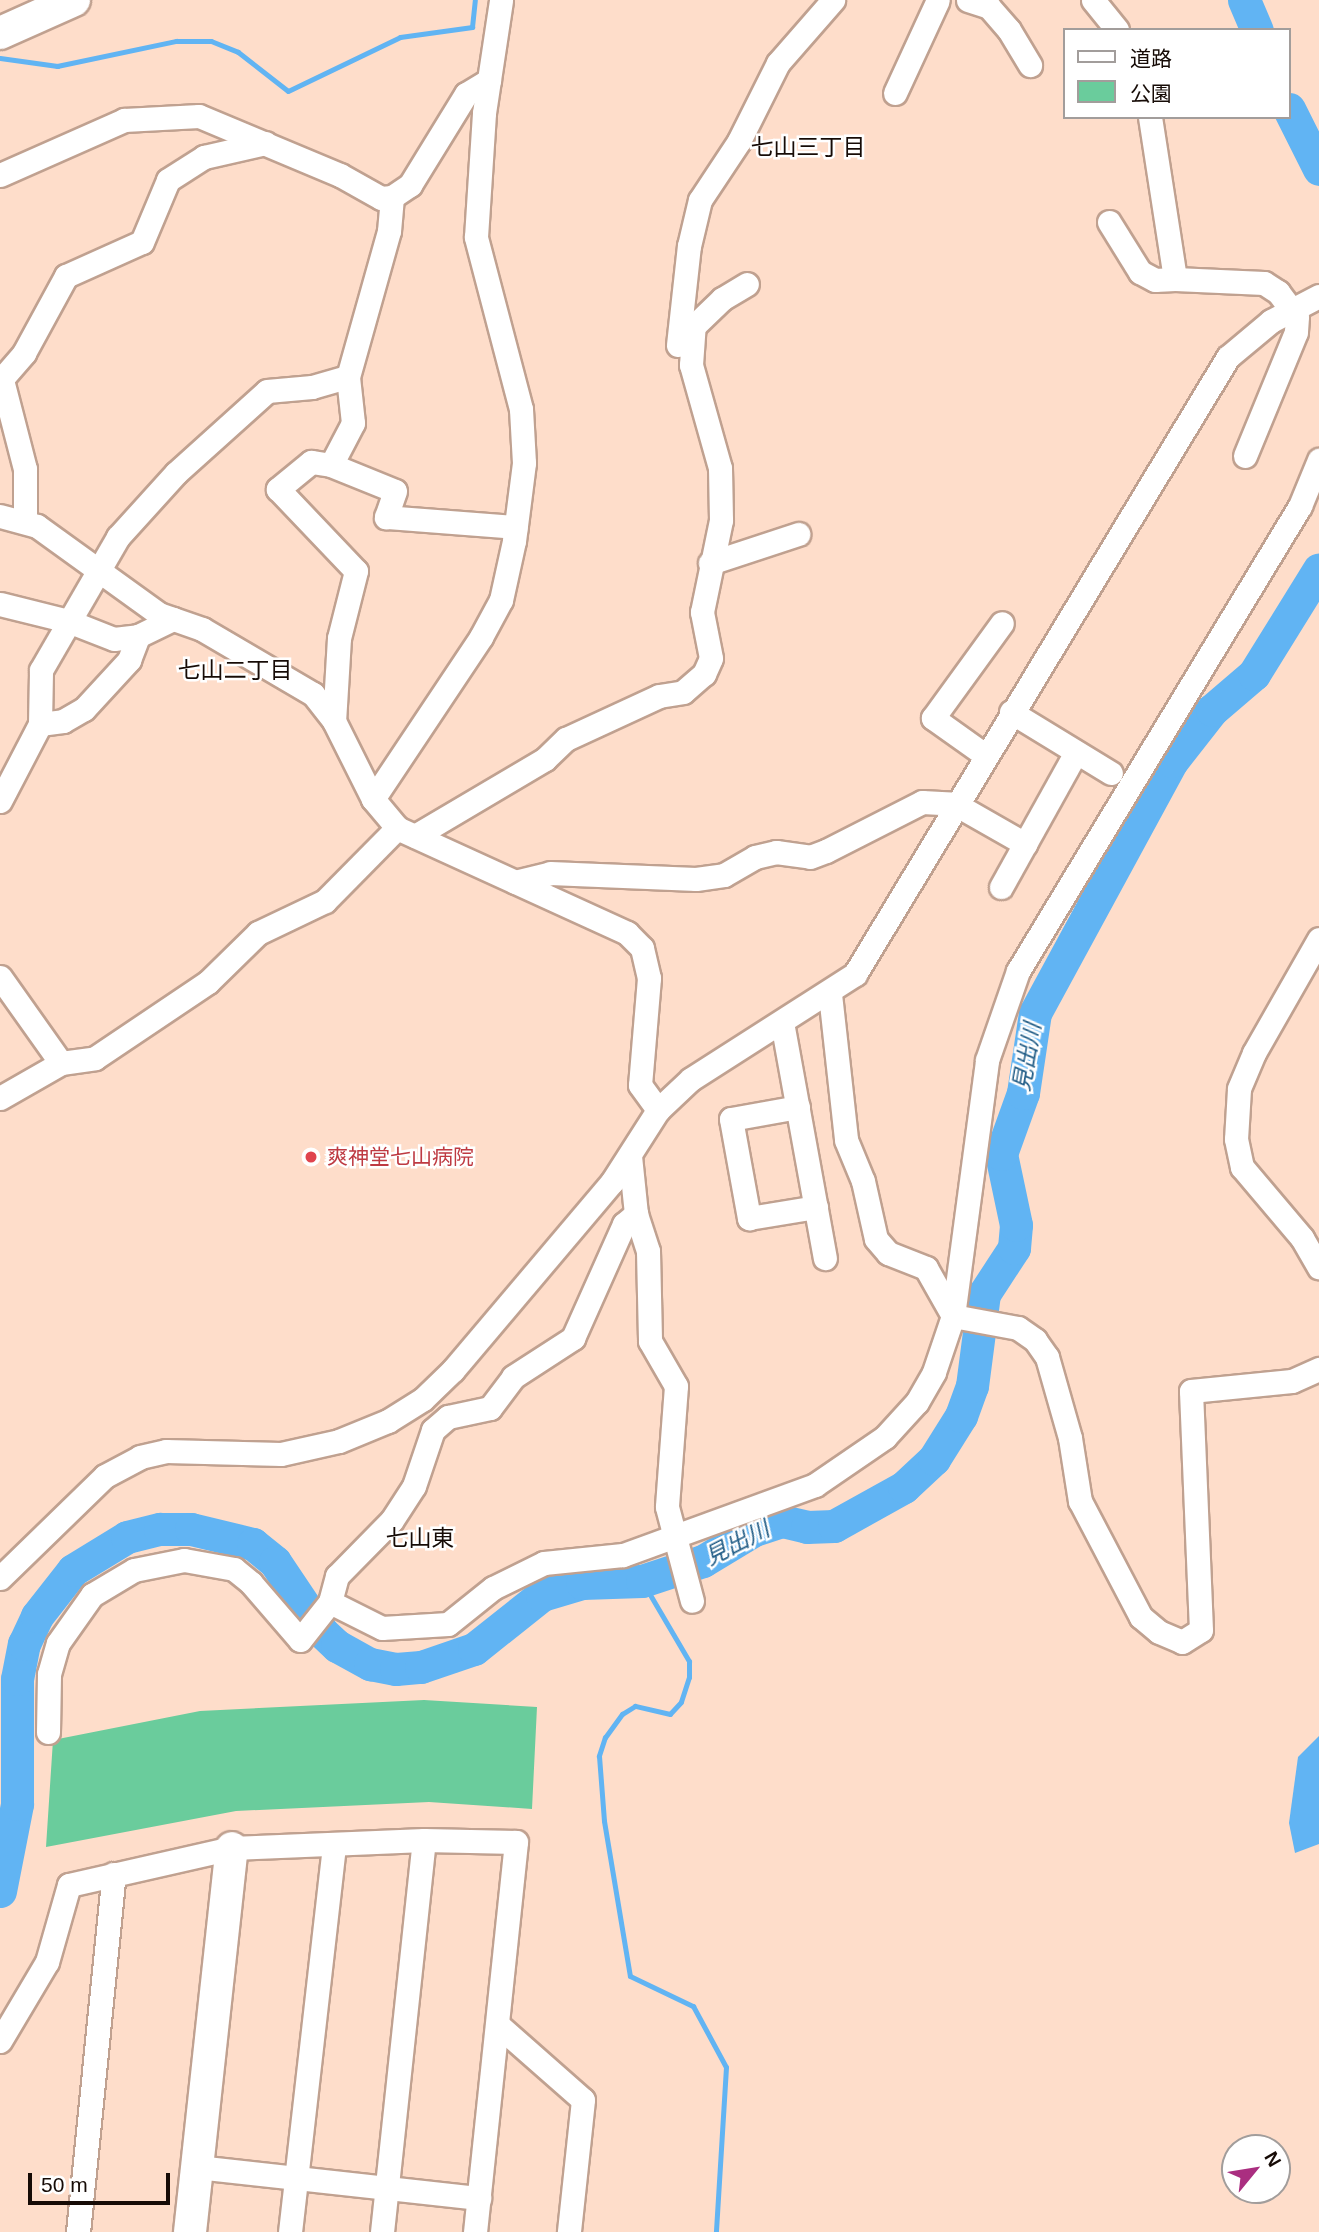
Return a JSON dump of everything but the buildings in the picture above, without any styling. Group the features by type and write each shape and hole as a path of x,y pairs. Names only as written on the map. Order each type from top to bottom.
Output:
{"street":[{"path":"0,33 74,0"},
{"path":"373,799 501,600 516,527 524,463 522,409 476,237 489,80 501,0"},
{"path":"691,365 681,357 678,342 689,246 700,200 739,141 778,63 833,0"},
{"path":"895,93 938,0"},
{"path":"968,0 989,7 1009,30 1030,65"},
{"path":"1093,0 1115,28"},
{"path":"0,175 124,120 199,116 340,174 380,198 392,197 410,185 466,94 489,80"},
{"path":"1150,119 1175,279"},
{"path":"25,521 25,469 1,380 24,353 66,276 142,242 167,180 204,157 265,143"},
{"path":"331,465 353,423 348,377 389,231 392,197"},
{"path":"1110,222 1140,272 1155,279 1264,283 1279,292 1297,317 1296,332 1245,456"},
{"path":"0,1098 61,1063 95,1058 208,982 258,933 325,901 406,832 545,760 566,740 659,696 683,692 704,674 711,658 702,612 721,520 720,468 691,365 694,326 722,299 747,284"},
{"path":"0,1578 105,1476 140,1457 166,1451 281,1454 339,1441 388,1421 423,1399 453,1370 630,1156 658,1110 691,1079 830,994 855,974 874,948 955,804 1227,357 1248,337 1292,309 1319,296"},
{"path":"0,801 40,724 41,670 118,537 176,473 267,391 312,387 348,377"},
{"path":"330,1602 382,1628 448,1624 493,1588 535,1567 573,1558 623,1555 815,1485 875,1444 917,1402 934,1372 953,1315 987,1060 1018,971 1300,506 1319,460"},
{"path":"334,721 339,638 356,571 278,489 311,462 331,465 395,491 386,517 516,527"},
{"path":"0,516 25,521 159,614 202,629 291,677 313,694 334,721 373,799 406,832 627,933 642,948 649,978 639,1085 658,1110"},
{"path":"710,563 798,534"},
{"path":"0,604 68,621 114,639 138,636 173,619"},
{"path":"985,755 933,719 1002,623"},
{"path":"40,724 63,721 84,709 130,660 138,636"},
{"path":"1012,712 1111,773"},
{"path":"1001,887 1076,752"},
{"path":"515,882 550,873 696,879 724,875 755,857 776,852 810,857 922,802 955,804 1025,844"},
{"path":"1319,939 1249,1065 1239,1089 1236,1139 1242,1167 1303,1238 1319,1268"},
{"path":"0,977 61,1063"},
{"path":"830,994 846,1140 863,1181 876,1239 888,1253 926,1268 953,1315 1011,1327 1035,1339 1046,1357 1070,1438 1080,1501 1141,1617 1182,1642 1201,1630 1202,1615 1191,1391 1292,1381 1319,1369"},
{"path":"782,1022 825,1258"},
{"path":"798,1107 731,1119 749,1218 816,1208"},
{"path":"630,1156 636,1214 648,1251 650,1341 676,1386 667,1507 672,1536 692,1601"},
{"path":"48,1732 49,1674 58,1643 92,1595 134,1570 184,1560 233,1569 300,1640 330,1602 337,1576 392,1520 414,1486 433,1430 442,1423 490,1408 513,1377 573,1338 624,1224 636,1214"},
{"path":"423,1399 442,1423"},
{"path":"382,2232 424,1840"},
{"path":"0,2041 47,1962 69,1885 232,1848 424,1840 516,1842 475,2232"},
{"path":"290,2232 334,1844"},
{"path":"190,2232 232,1848"},
{"path":"78,2232 114,1874"},
{"path":"498,2025 583,2100 569,2232"},
{"path":"197,2167 387,2185 479,2198"}],"green space":[{"path":"424,1700 537,1707 532,1809 429,1802 236,1811 46,1847 53,1740 200,1711"}],"water":[{"path":"1319,1736 1319,1844 1295,1853 1289,1823 1298,1757"}],"waterway":[{"path":"0,58 57,66 176,41 211,41 238,52 288,91 400,37 472,27 475,0"},
{"name":"見出川","path":"1244,0 1256,28"},
{"name":"見出川","path":"1291,113 1319,169"},
{"name":"見出川","path":"0,1891 17,1804 17,1679 24,1644 37,1616 73,1570 127,1537 160,1529 191,1529 253,1544 275,1562 322,1632 337,1646 370,1664 396,1669 421,1667 474,1649 542,1595 582,1583 642,1581 703,1561 754,1530 782,1521 807,1527 834,1526 904,1487 934,1459 961,1416 972,1386 984,1294 1014,1248 1016,1225 1001,1154 1023,1093 1035,1013 1172,761 1212,710 1254,674 1319,569"},
{"path":"642,1581 689,1661 689,1677 681,1702 670,1714 635,1706 622,1714 605,1737 599,1756 604,1821 630,1976 693,2006 726,2067 716,2232"}],"place":[{"name":"爽神堂七山病院","path":"311,1157"}],"district":[{"name":"七山三丁目","path":"808,147"},
{"name":"七山二丁目","path":"235,670"},
{"name":"七山東","path":"420,1538"}]}
